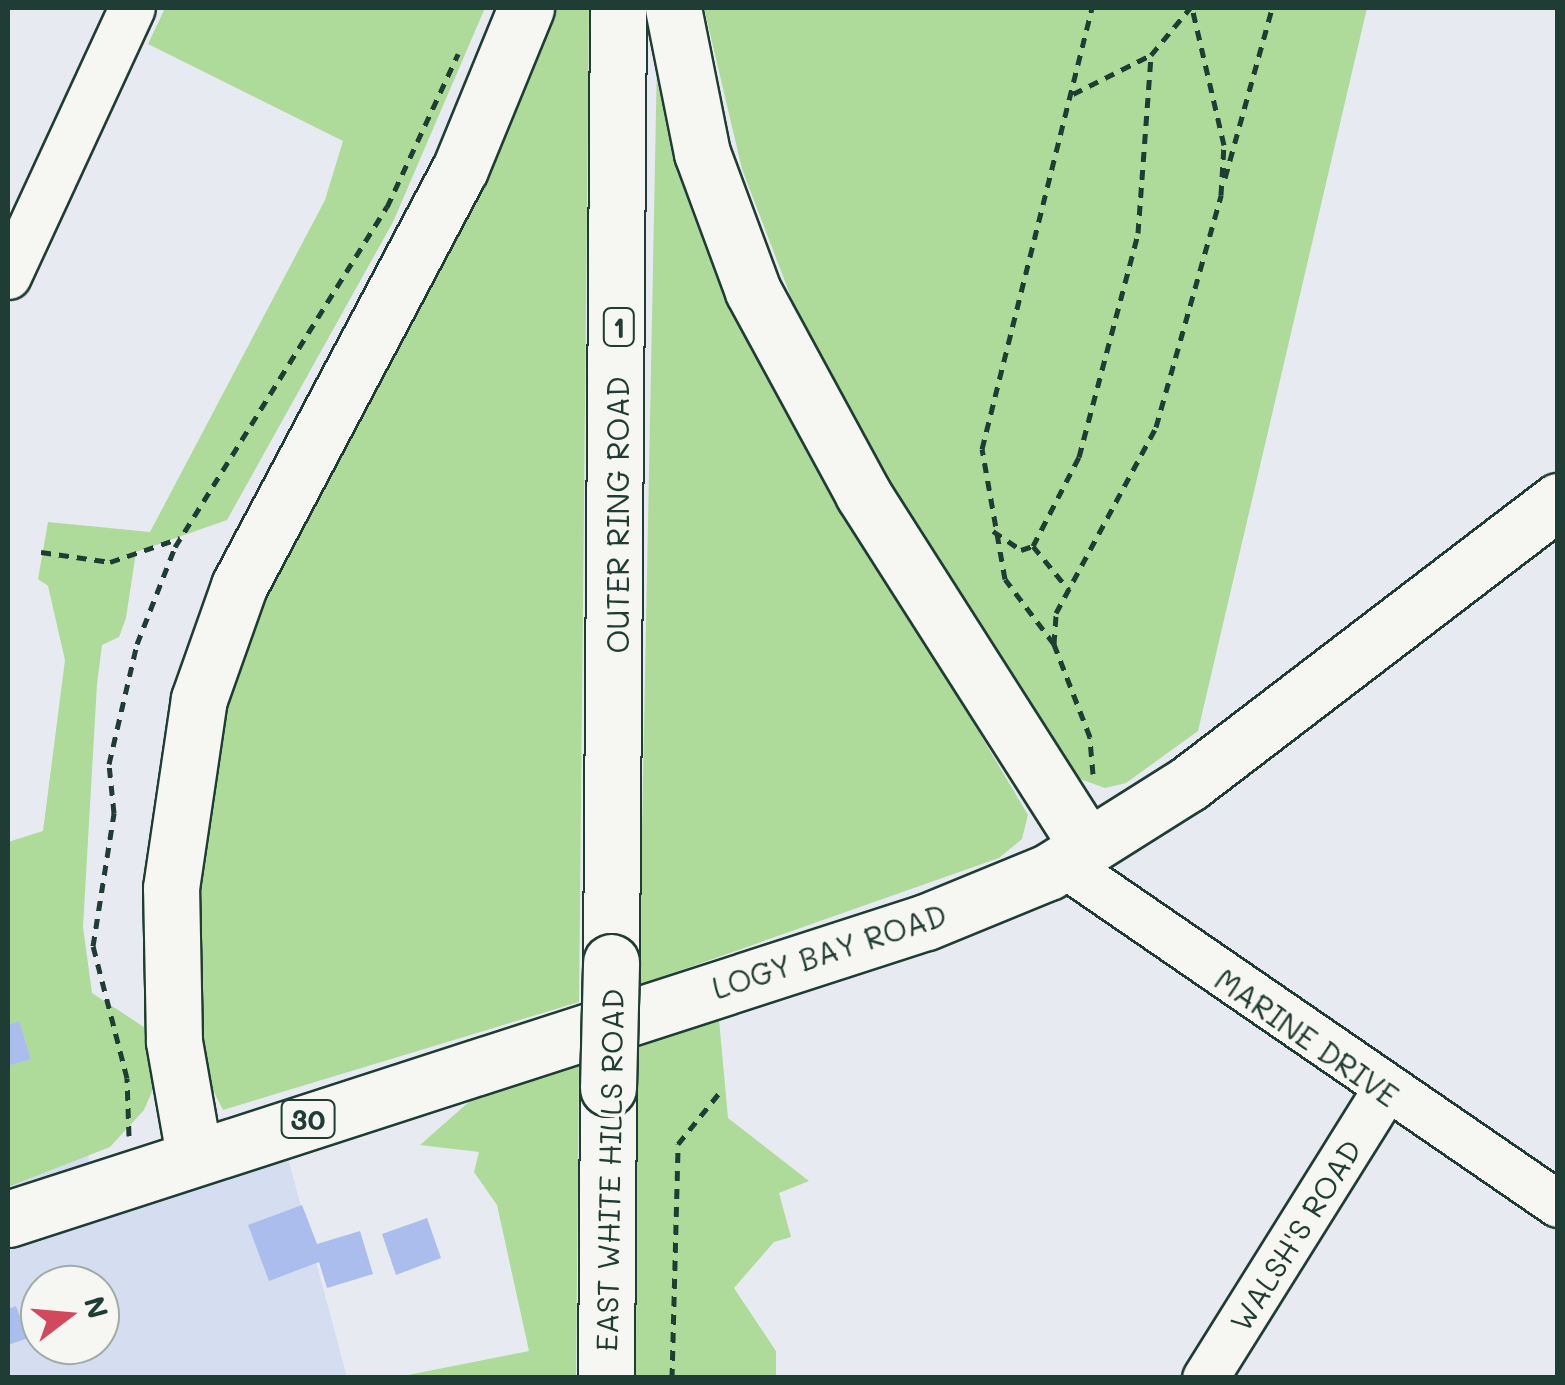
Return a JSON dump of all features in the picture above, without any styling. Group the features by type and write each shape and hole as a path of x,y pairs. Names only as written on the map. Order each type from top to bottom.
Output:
{"main road":[{"path":"194,1155 174,1041 171,888 198,699 239,586 460,170 526,8"},
{"name":"OUTER RING ROAD","path":"611,962 618,8"},
{"path":"673,8 702,154 753,292 863,494 1075,855"},
{"name":"LOGY BAY ROAD","path":"8,1219 194,1155 926,922 1075,855 1188,784 1558,501"},
{"name":"EAST WHITE HILLS ROAD","path":"606,1378 611,962"}],"street":[{"path":"8,276 132,8"},
{"name":"MARINE DRIVE","path":"1075,855 1384,1092 1558,1204"},
{"name":"WALSH'S ROAD","path":"1205,1378 1384,1092"}],"path":[{"path":"1075,855 1090,737 1054,644 1004,579 990,530 982,449 1092,8"},
{"path":"1073,94 1151,56 1191,8"},
{"path":"1191,8 1219,114 1221,194"},
{"path":"1054,644 1069,590 1156,427 1272,8"},
{"path":"990,530 1021,550 1033,546 1079,457 1127,291 1151,56"},
{"path":"42,552 110,562 183,537"},
{"path":"1033,546 1069,590"},
{"path":"672,1378 678,1144 720,1092"}],"shaded area":[{"path":"8,842 43,947 95,1188 280,1128 347,1377 8,1377"}],"green space":[{"path":"165,8 485,8 393,222 227,520 136,552 126,618 119,637 102,645 83,927 92,993 147,1029 157,1080 144,1110 110,1147 8,1187 8,1066 31,1059 19,1022 8,1025 8,842 43,831 65,660 48,586 38,579 48,522 150,532 325,200 343,141 148,44"},
{"path":"544,8 589,8 579,1002 223,1110 202,1068 189,918 225,664"},
{"path":"658,8 726,286 761,364 1028,815 1022,839 999,858 639,985"},
{"path":"704,8 1367,8 1198,731 1126,783 1105,788 1069,775 812,352 742,169"},
{"path":"719,1019 728,1118 809,1181 779,1193 791,1237 774,1242 734,1288 776,1351 776,1377 636,1377 637,1044"},
{"path":"579,1066 576,1377 398,1377 529,1351 497,1205 474,1172 479,1152 420,1145 470,1101"}],"building":[{"path":"19,1021 31,1059 8,1066 8,1025"},
{"path":"302,1205 317,1244 360,1231 373,1274 327,1288 319,1262 269,1281 248,1225"},
{"path":"427,1218 441,1258 396,1275 382,1234"},
{"path":"16,1306 20,1341 8,1345 8,1309"}]}
